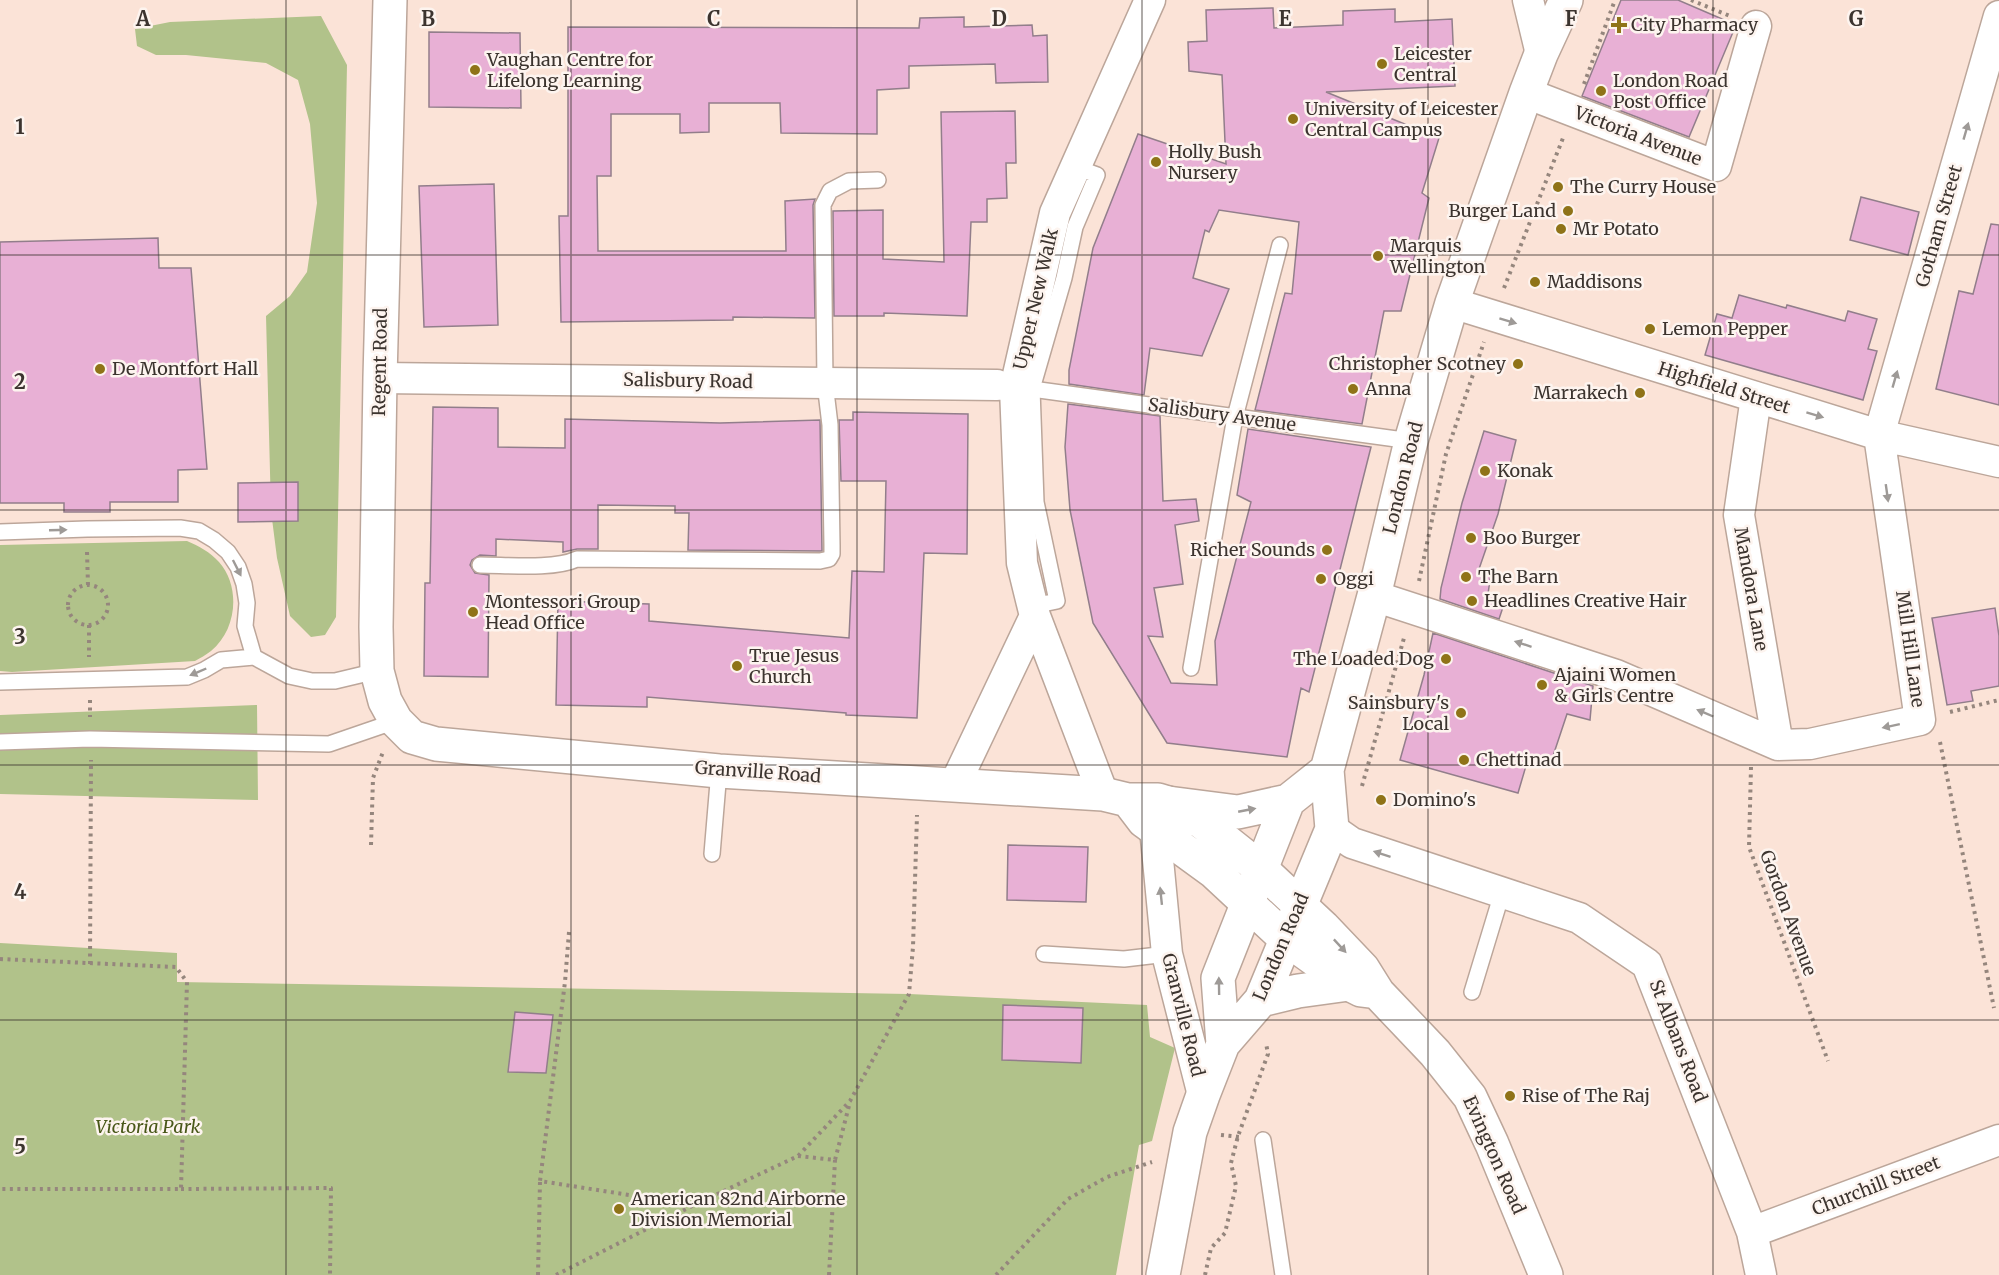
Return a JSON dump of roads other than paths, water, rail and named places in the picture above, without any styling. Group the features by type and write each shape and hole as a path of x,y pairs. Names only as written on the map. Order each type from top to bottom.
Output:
{"street":[{"name":"Regent Road","path":"390,0 376,627 377,671 385,701 396,721"},
{"name":"Upper New Walk","path":"1116,797 1034,611 1022,563 1015,388 1055,213 1150,0"},
{"path":"1528,0 1541,54"},
{"name":"London Road","path":"1163,1275 1190,1132 1203,1095 1223,1044 1261,1000 1332,829 1327,770 1374,596 1411,441 1452,303 1526,93 1566,0"},
{"name":"Gotham Street","path":"1879,435 1999,16"},
{"name":"Victoria Avenue","path":"1526,93 1716,166 1756,26"},
{"name":"Highfield Street","path":"1452,303 1879,435 1999,462"},
{"name":"Salisbury Road","path":"380,378 996,385"},
{"name":"Mandora Lane","path":"1756,397 1738,515 1765,739"},
{"name":"Mill Hill Lane","path":"1374,596 1616,675 1765,739 1810,744 1920,720 1879,435"},
{"path":"955,784 1034,611"},
{"name":"Granville Road","path":"396,721 412,737 436,744 720,771 955,784 1158,800 1161,815 1167,954 1203,1095"},
{"name":"London Road","path":"1223,1044 1218,978 1288,801 1327,770"},
{"path":"1161,815 1238,812 1288,801"},
{"path":"1161,815 1214,872 1285,938"},
{"name":"Granville Road","path":"1161,815 1202,822 1261,868 1300,904"},
{"name":"St Albans Road","path":"1332,829 1352,843 1579,918 1647,964 1752,1232 1761,1275"},
{"name":"Evington Road","path":"1300,904 1363,969 1364,988"},
{"name":"Evington Road","path":"1285,938 1364,988 1435,1053 1470,1096 1546,1275"},
{"path":"1261,1000 1298,991 1364,988"},
{"name":"Churchill Street","path":"1752,1232 1999,1140"}],"lane":[{"path":"1034,611 1057,601 1036,502 1032,389 1064,278 1075,227 1097,175 1075,167"},
{"path":"480,565 555,565 568,564 577,559 820,561 829,559 832,554 830,425 825,383 823,205 830,191 849,181 878,180"},
{"path":"1191,669 1235,417 1280,244"},
{"name":"Salisbury Avenue","path":"1032,389 1411,441"},
{"path":"0,532 180,528 199,531 228,552 238,567 247,603 245,626 254,657"},
{"path":"0,682 187,676 204,670 221,660 254,657 289,676 312,681 335,681 377,671"},
{"path":"0,742 90,739 328,744 396,721"},
{"path":"712,854 720,771"},
{"path":"1472,992 1502,893"},
{"path":"1044,954 1124,959 1167,954"},
{"path":"1263,1140 1283,1275"}],"place":[{"name":"City Pharmacy","path":"1619,25"},
{"name":"Leicester Central","path":"1382,64"},
{"name":"Vaughan Centre for Lifelong Learning","path":"475,70"},
{"name":"London Road Post Office","path":"1601,91"},
{"name":"University of Leicester Central Campus","path":"1293,119"},
{"name":"Holly Bush Nursery","path":"1156,162"},
{"name":"The Curry House","path":"1558,187"},
{"name":"Burger Land","path":"1568,211"},
{"name":"Mr Potato","path":"1561,229"},
{"name":"Marquis Wellington","path":"1378,256"},
{"name":"Maddisons","path":"1535,282"},
{"name":"Lemon Pepper","path":"1650,329"},
{"name":"Christopher Scotney","path":"1518,364"},
{"name":"De Montfort Hall","path":"100,369"},
{"name":"Anna","path":"1353,389"},
{"name":"Marrakech","path":"1640,393"},
{"name":"Konak","path":"1485,471"},
{"name":"Boo Burger","path":"1471,538"},
{"name":"Richer Sounds","path":"1327,550"},
{"name":"The Barn","path":"1466,577"},
{"name":"Oggi","path":"1321,579"},
{"name":"Headlines Creative Hair","path":"1472,601"},
{"name":"Montessori Group Head Office","path":"473,612"},
{"name":"The Loaded Dog","path":"1446,659"},
{"name":"True Jesus Church","path":"737,666"},
{"name":"Ajaini Women & Girls Centre","path":"1542,685"},
{"name":"Sainsbury's Local","path":"1461,713"},
{"name":"Chettinad","path":"1464,760"},
{"name":"Domino's","path":"1381,800"},
{"name":"Rise of The Raj","path":"1510,1096"},
{"name":"American 82nd Airborne Division Memorial","path":"619,1209"}],"park label":[{"name":"Victoria Park","path":"148,1127"}]}
